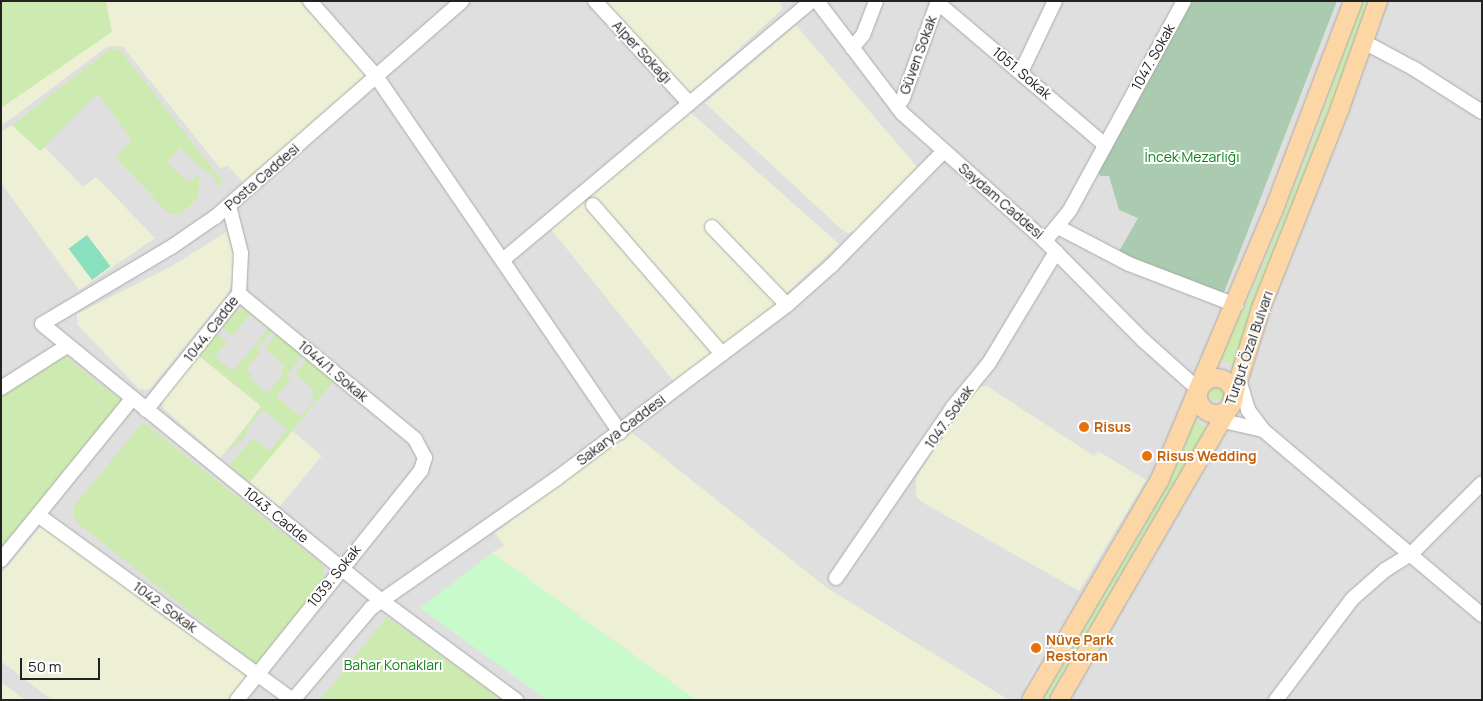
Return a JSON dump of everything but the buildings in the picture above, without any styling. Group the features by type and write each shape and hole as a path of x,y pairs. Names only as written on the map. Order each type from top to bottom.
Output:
{"main road":[{"name":"Turgut Özal Bulvarı","path":"1031,700 1149,501 1236,305 1295,159 1352,1"},
{"name":"Turgut Özal Bulvarı","path":"1059,700 1223,421 1231,404 1240,383 1261,308 1364,42 1378,1"},
{"path":"1211,378 1222,379 1233,392 1231,404 1222,412 1210,413 1201,406 1199,390 1211,378"}],"street":[{"path":"310,1 376,76 504,259 620,432"},
{"name":"Posta Caddesi","path":"42,324 173,246 229,206 462,1"},
{"name":"Alper Sokağı","path":"595,1 689,103"},
{"path":"504,259 810,1"},
{"name":"Saydam Caddesi","path":"817,1 897,107 1045,241 1143,340 1199,390"},
{"path":"852,48 863,35 876,1"},
{"path":"1020,72 1055,1"},
{"name":"1047. Sokak","path":"1045,241 1058,227 1184,1"},
{"name":"1051. Sokak","path":"938,2 1105,145"},
{"name":"Güven Sokak","path":"897,107 903,98 938,2"},
{"path":"1364,42 1412,68 1482,112"},
{"name":"Sakarya Caddesi","path":"293,700 354,626 382,600 485,531 620,432 787,305 831,266 944,151"},
{"path":"593,205 722,354"},
{"name":"1044. Cadde","path":"146,410 239,294 242,262 229,206"},
{"path":"712,227 787,305"},
{"name":"Saydam Caddesi","path":"1058,227 1129,264 1236,305"},
{"name":"1047. Sokak","path":"836,578 953,407 992,359 1056,252"},
{"name":"1044/1. Sokak","path":"239,294 415,439 424,452"},
{"name":"1043. Cadde","path":"42,324 132,399 382,600 516,700"},
{"path":"1,388 67,346"},
{"path":"1240,383 1248,410 1263,430 1482,615"},
{"path":"1,560 132,399"},
{"path":"1223,421 1263,430"},
{"name":"1039. Sokak","path":"237,700 341,567 421,470 424,452"},
{"path":"1276,700 1352,599 1385,570 1411,554 1482,482"},
{"name":"1042. Sokak","path":"38,515 293,700"}],"shaded area":[{"path":"106,1 1482,1 1482,700 1,700 1,108"},
{"path":"1052,631 1060,635 1032,690 1024,686"}],"green space":[{"path":"1,1 299,1 367,74 244,183 228,166 220,168 123,47 108,46 1,126"},
{"path":"1,1 106,1 112,32 1,108"},
{"path":"603,1 778,1 783,8 690,94"},
{"name":"İncek Mezarlığı","path":"1189,1 1337,1 1223,295 1118,253 1138,218 1119,210 1109,176 1100,176 1097,168"},
{"path":"1362,1 1369,1 1327,120 1249,317 1235,365 1219,359 1251,294 1309,151"},
{"path":"796,25 917,167 855,231 848,233 841,229 705,103"},
{"path":"110,49 120,50 223,182 218,187 213,175 203,170 180,148 167,161 189,183 200,173 198,198 182,213 169,214 115,157 132,141 98,93 40,151 12,125"},
{"path":"690,112 839,244 776,303 676,384 550,228"},
{"path":"12,125 40,151 45,147 83,187 96,177 155,238 79,290 1,183 1,132"},
{"path":"227,232 236,265 236,275 227,294 149,390 139,389 77,324 77,314 170,267"},
{"path":"87,235 110,266 92,280 69,249"},
{"path":"249,309 274,329 257,348 261,351 246,370 252,374 249,378 267,393 284,374 280,371 284,366 265,348 278,332 304,353 287,375 291,379 276,396 300,417 315,400 311,397 315,391 295,374 309,357 336,378 250,482 229,465 253,438 270,451 287,429 263,410 247,429 246,436 224,456 261,406 198,355 216,333 227,342 215,357 233,371 268,329 251,314 232,336 221,328 235,310"},
{"path":"198,355 262,407 220,458 163,408 162,401"},
{"path":"64,356 125,403 1,552 1,397"},
{"path":"1216,383 1222,386 1225,392 1222,398 1216,401 1210,398 1207,392 1210,386"},
{"path":"987,386 1094,456 1098,451 1146,480 1079,591 922,502 916,496 916,478 964,402 980,387"},
{"path":"1192,419 1209,428 1047,700 1039,700 1147,522 1178,462"},
{"path":"143,422 323,565 325,581 256,664 75,521 73,507"},
{"path":"292,431 322,456 279,507 250,482"},
{"path":"630,431 827,588 1009,700 696,700 492,553 504,545 495,533"},
{"path":"42,525 247,677 228,700 52,700 1,661 1,574"},
{"path":"492,553 696,700 547,700 420,608"},
{"name":"Bahar Konakları","path":"387,617 479,683 502,700 320,700"},
{"path":"1,682 25,700 1,700"}],"place":[{"name":"Risus","path":"1084,427"},
{"name":"Risus Wedding","path":"1147,456"},
{"name":"Nüve Park Restoran","path":"1036,648"}]}
